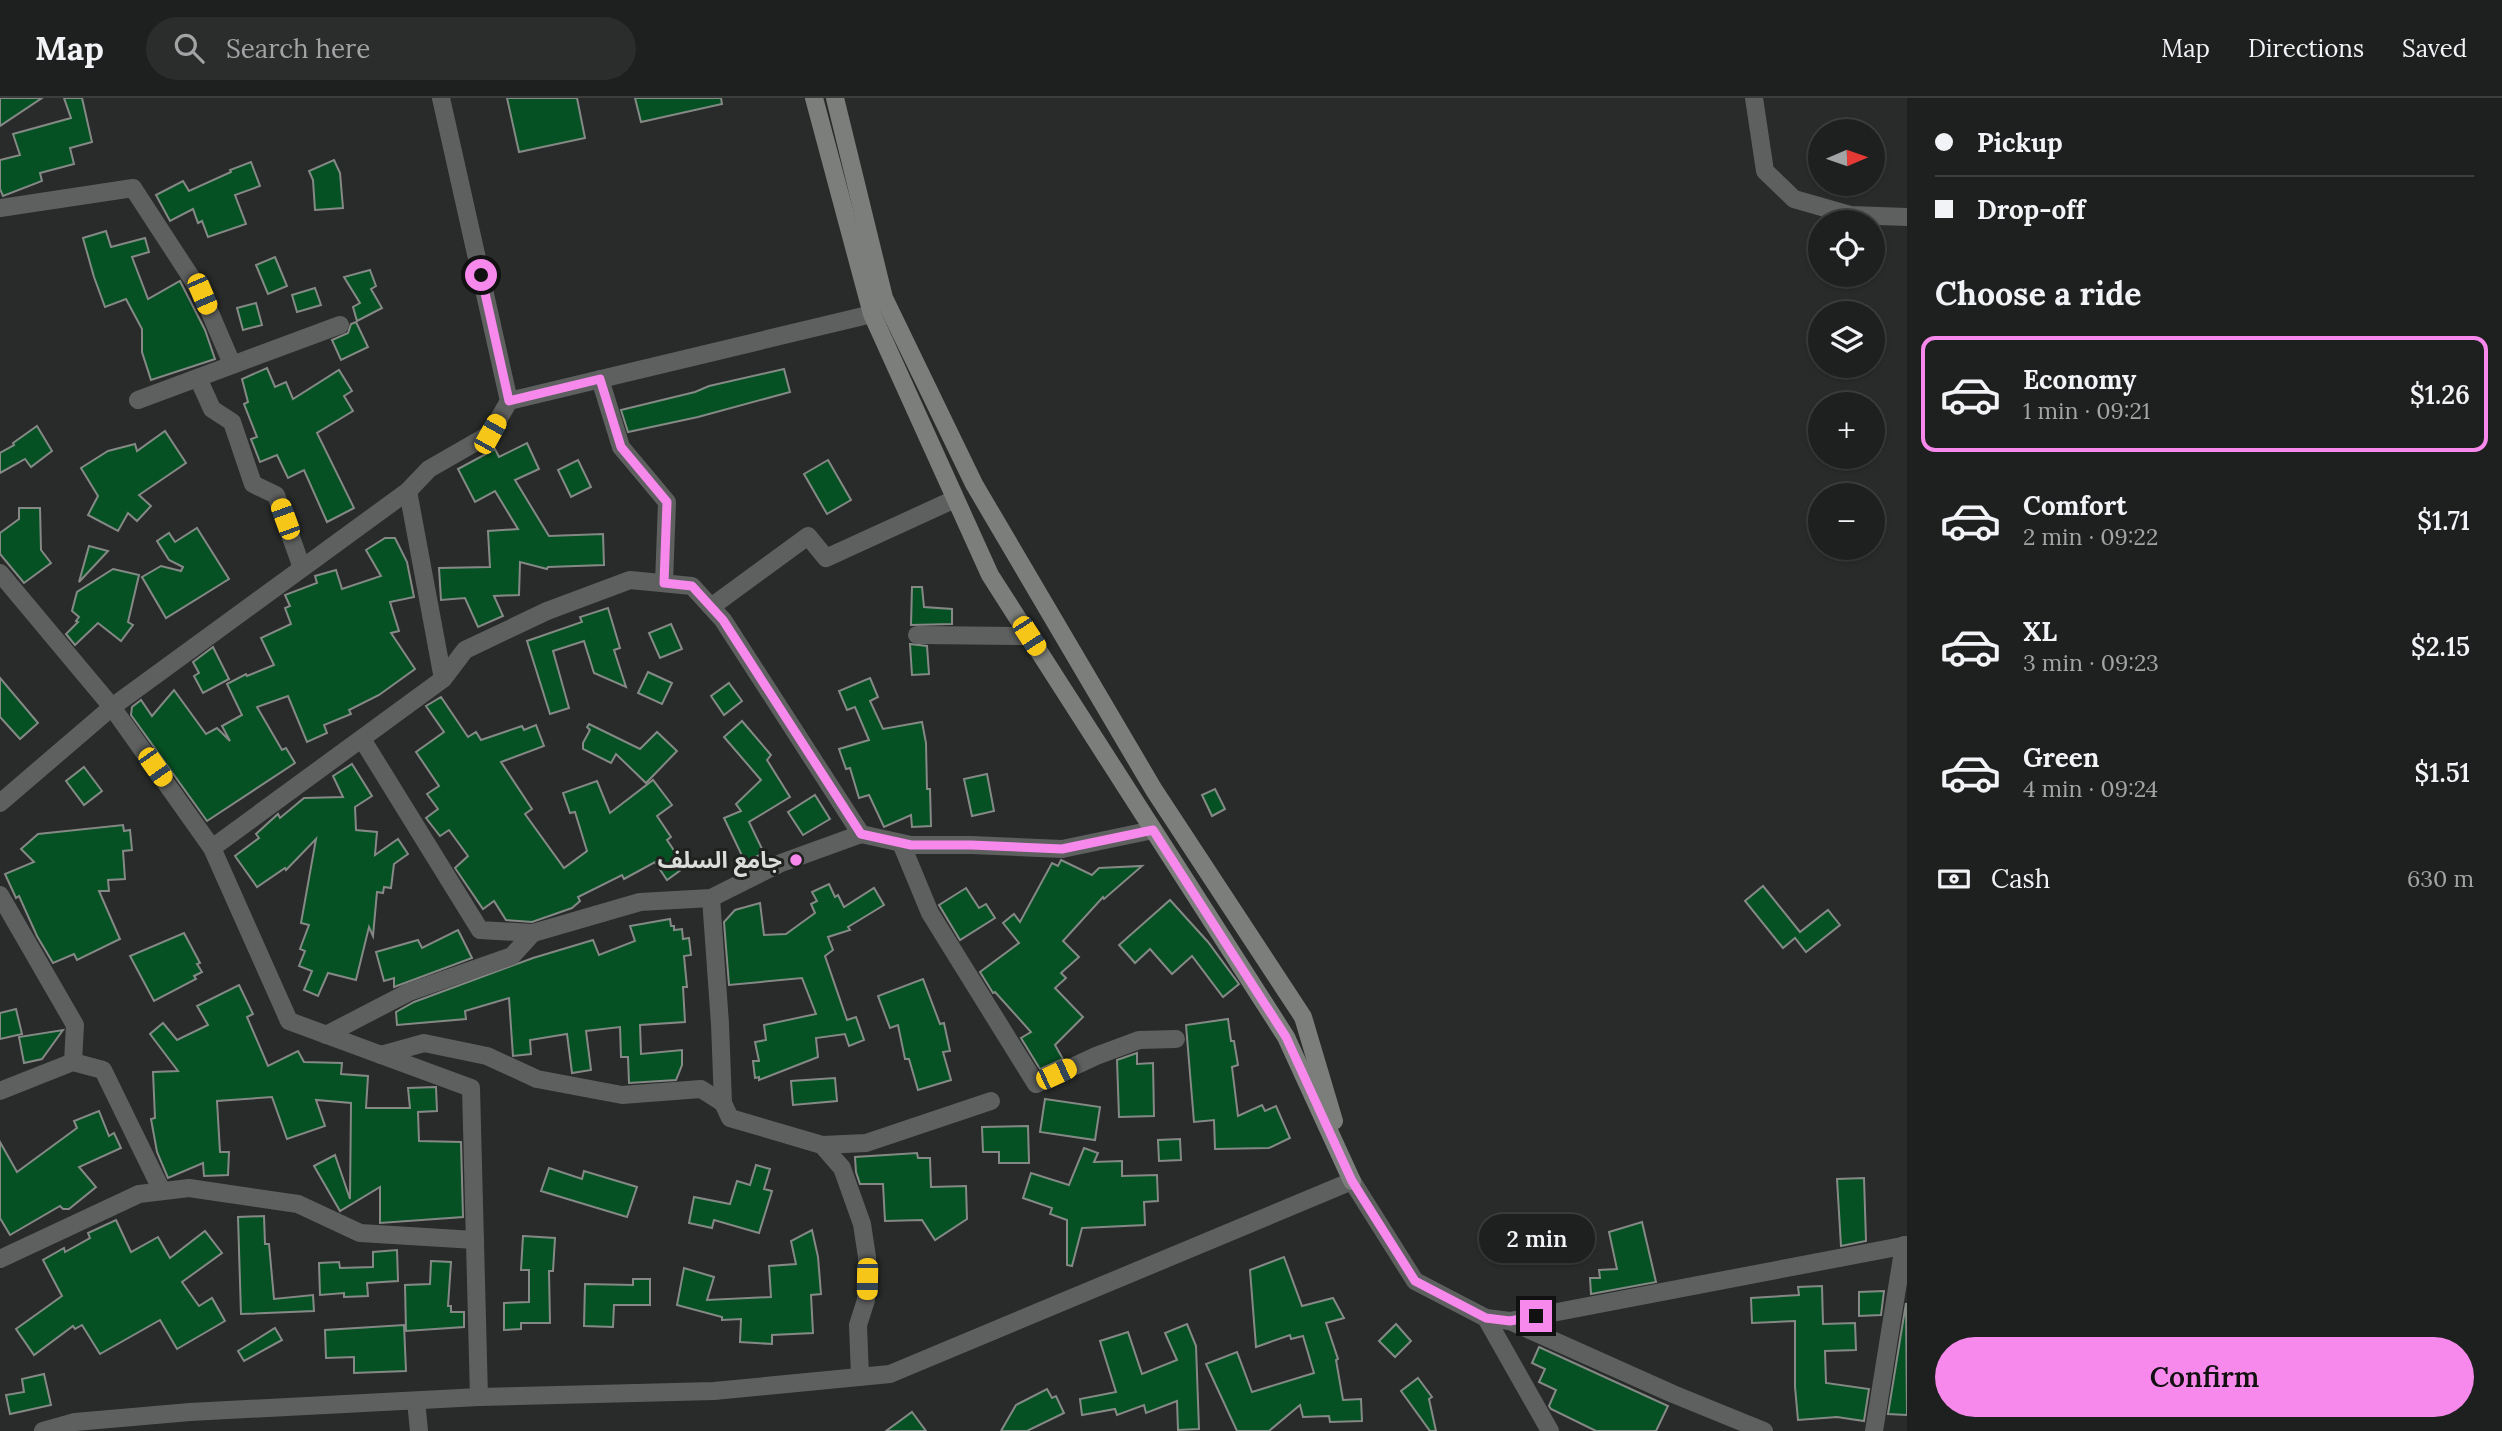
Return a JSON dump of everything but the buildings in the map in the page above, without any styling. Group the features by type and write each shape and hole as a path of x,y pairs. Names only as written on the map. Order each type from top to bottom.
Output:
{"main road":[{"path":"814,98 872,314 990,575 1286,1037 1352,1181"},
{"path":"835,98 884,298 974,484 1154,790 1303,1017 1352,1181"}],"street":[{"path":"0,803 112,706 408,491 429,469 490,434 509,401 441,98"},
{"path":"1754,98 1765,171 1794,199 1850,215 1907,217"},
{"path":"0,208 133,188 202,294 232,364"},
{"path":"509,401 872,314"},
{"path":"138,400 340,325"},
{"path":"198,377 212,409 232,422 253,484 276,495 302,568"},
{"path":"600,379 621,447 667,502 664,583"},
{"path":"408,491 443,679"},
{"path":"712,607 807,537 826,558 955,499"},
{"path":"0,573 112,706 212,848 289,1021 471,1088 479,1397"},
{"path":"212,848 443,679 465,650 547,611 630,580 692,586 712,607 861,834"},
{"path":"917,635 1029,636"},
{"path":"362,739 480,930 533,933 639,902 710,898 781,863 861,834 911,845 1062,849 1153,830"},
{"path":"901,843 930,913 1036,1084 1096,1056 1139,1040 1176,1039"},
{"path":"0,895 75,1025 73,1062"},
{"path":"710,898 723,1103 730,1118 822,1145 866,1143 991,1101"},
{"path":"326,1035 409,992 512,956 533,933"},
{"path":"381,1055 424,1043 487,1056 537,1079 622,1095 701,1089 723,1103"},
{"path":"0,1090 73,1062 103,1070 162,1191"},
{"path":"822,1145 842,1168 862,1224 867,1257 866,1300 858,1325 860,1377"},
{"path":"43,1431 75,1422 190,1412 479,1397 714,1391 890,1374 1352,1181 1415,1281 1486,1318 1510,1321 1673,1394 1764,1431"},
{"path":"0,1259 139,1194 189,1188 298,1204 360,1233 475,1240"},
{"path":"1510,1321 1906,1245 1874,1431"},
{"path":"1486,1318 1550,1431"},
{"path":"416,1401 419,1431"}],"place":[{"name":"جامع السلف","path":"796,860"}],"route":[{"path":"481,275 509,401 600,379 621,447 667,502 664,583 692,586 723,620 861,834 911,845 1062,849 1153,830 1286,1037 1352,1181 1415,1281 1486,1318 1510,1321 1536,1316"}]}
